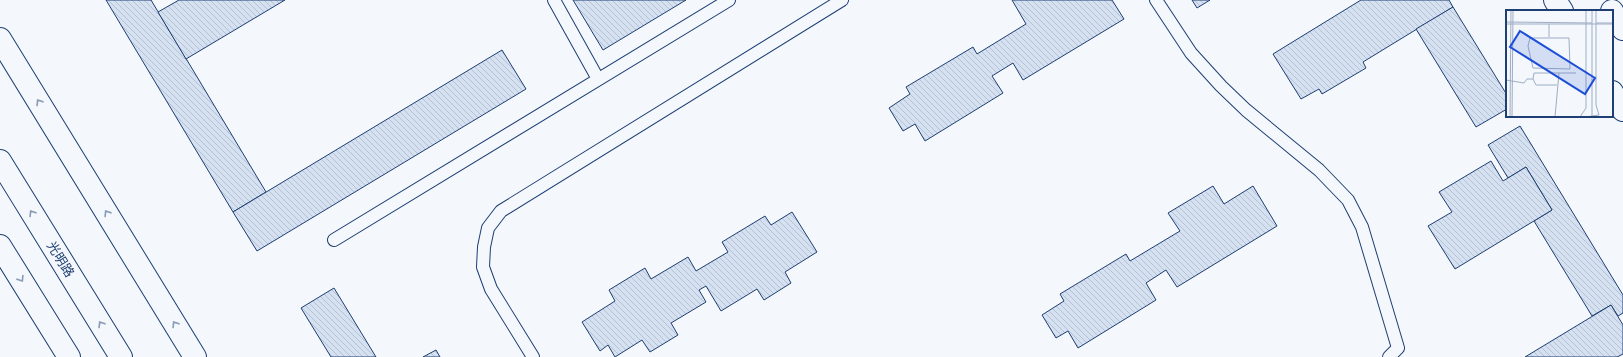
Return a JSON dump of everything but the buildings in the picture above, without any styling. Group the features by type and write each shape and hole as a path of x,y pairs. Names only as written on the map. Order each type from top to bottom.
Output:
{"main road":[{"path":"1555,0 1561,10"},
{"path":"1605,0 1611,10"},
{"path":"1613,13 1623,29"},
{"path":"0,39 195,357"},
{"path":"1613,94 1623,110"},
{"name":"光明路","path":"0,161 121,357"},
{"path":"0,246 69,357"}],"lane":[{"path":"554,0 598,79"},
{"path":"334,240 729,0"},
{"path":"533,357 491,289 483,267 484,247 488,228 501,211 842,0"},
{"path":"1156,0 1190,53 1221,86 1246,110 1319,170 1348,200 1362,227 1398,348 1389,357"}]}
